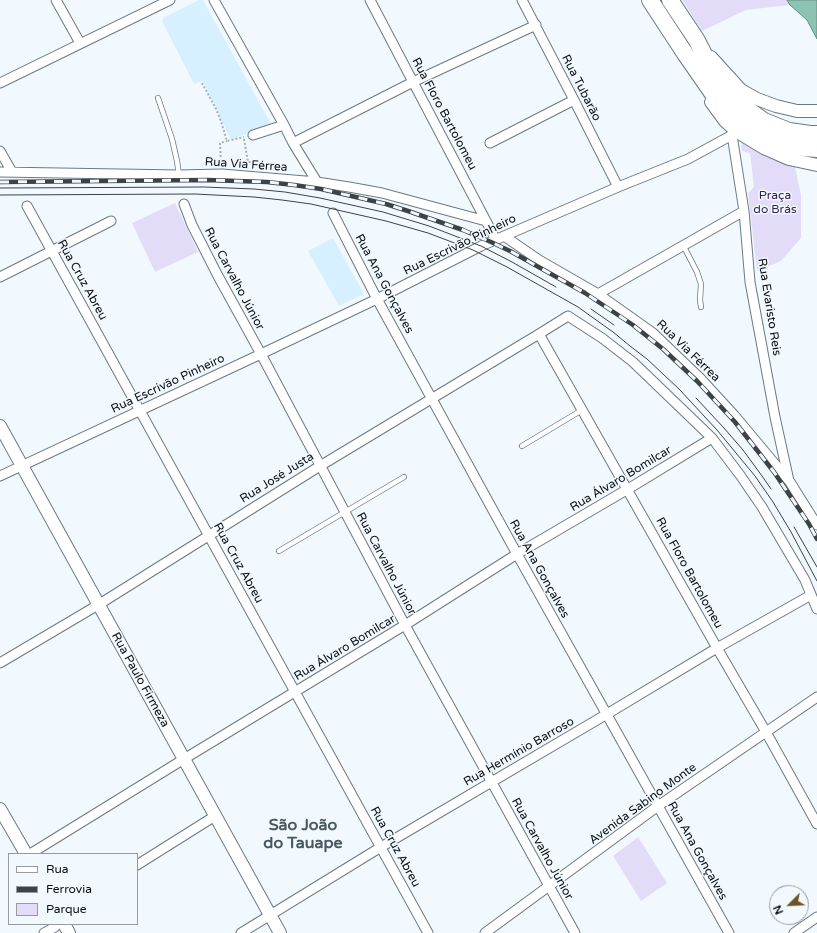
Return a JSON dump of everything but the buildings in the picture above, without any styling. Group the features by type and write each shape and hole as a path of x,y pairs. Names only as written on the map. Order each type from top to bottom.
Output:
{"highway":[{"path":"650,0 720,104 745,126 767,139 793,147 817,149"},
{"path":"670,0 696,39 710,66 727,89 743,106 764,121 789,130 817,134"}],"street":[{"path":"56,0 80,43"},
{"path":"0,83 170,0"},
{"path":"214,0 293,143 317,182"},
{"name":"Rua Floro Bartolomeu","path":"370,0 496,240"},
{"name":"Rua Tubarão","path":"522,0 618,188"},
{"path":"293,143 413,82 536,25"},
{"path":"696,39 741,90 757,99 776,106 797,111 817,111"},
{"path":"686,55 714,107 734,133 789,159 817,165"},
{"path":"490,143 574,100"},
{"path":"248,136 284,125"},
{"name":"Rua Escrivão Pinheiro","path":"0,476 377,299 504,236 688,158 734,133"},
{"name":"Rua Evaristo Reis","path":"734,133 744,211 750,282 775,417 790,482"},
{"path":"0,151 12,172"},
{"name":"Rua Via Férrea","path":"0,172 179,175 222,174 317,182 382,193 486,221"},
{"name":"Rua Carvalho Júnior","path":"184,204 192,225 218,276 344,512 575,933"},
{"name":"Rua Cruz Abreu","path":"27,206 428,933"},
{"path":"598,294 744,211"},
{"name":"Rua Ana Gonçalves","path":"333,213 377,299 517,554 729,933"},
{"path":"0,277 111,221"},
{"name":"Rua Via Férrea","path":"504,236 539,260 598,294 653,333 701,379 734,415 790,482 817,525"},
{"name":"Rua José Justa","path":"0,663 98,605 320,466 568,316 602,338 633,362 712,438"},
{"name":"Rua Floro Bartolomeu","path":"540,334 817,824"},
{"name":"Rua Paulo Firmeza","path":"0,426 280,933"},
{"path":"712,438 762,507 805,580 817,609"},
{"name":"Rua Álvaro Bomilcar","path":"32,853 406,625 517,554 712,438"},
{"name":"Rua Hermínio Barroso","path":"241,933 381,847 718,648 811,595"},
{"name":"Avenida Sabino Monte","path":"485,933 658,806 817,697"},
{"path":"0,809 25,853"},
{"path":"138,864 215,816"},
{"path":"794,933 817,917"},
{"path":"44,933 56,925"}],"lane":[{"path":"158,98 174,146 179,175"},
{"path":"683,245 697,272 701,284 701,307"},
{"path":"522,446 583,410"},
{"path":"279,551 404,477"}],"path":[{"path":"202,83 216,109 227,141"},
{"path":"222,174 220,143 248,136 248,162 253,162 252,177"}],"shaded area":[{"path":"199,0 203,0 271,124 231,140 203,81 194,84 162,21 163,18"},
{"path":"787,0 817,0 817,39 807,20 790,5"},
{"path":"333,238 364,294 339,306 308,251"}],"green space":[{"path":"682,0 787,0 790,5 746,10 702,31"},
{"name":"Praça do Brás","path":"741,142 767,157 795,167 801,195 801,238 781,261 757,271 748,193 754,187 750,153 742,151"},
{"path":"175,203 198,252 155,272 132,223"},
{"path":"638,837 667,883 641,901 613,856"}],"tram line":[{"path":"0,188 204,187 254,189 285,192 320,198 383,212 429,226 481,246 556,287"},
{"path":"0,195 195,194 282,200 311,204 386,221 428,233 473,250 507,267 578,307 647,359 679,389 717,430 755,476 791,532 817,581"},
{"path":"591,309 614,325"},
{"path":"696,398 743,450 771,489"},
{"path":"794,527 817,567"}],"railway":[{"path":"0,182 207,180 267,182 294,185 321,189 386,204 463,230 491,242 585,293 633,325 663,349 697,381 735,422 774,472 809,524 817,539"}],"district":[{"name":"São João do Tauape","path":"303,835"}]}
